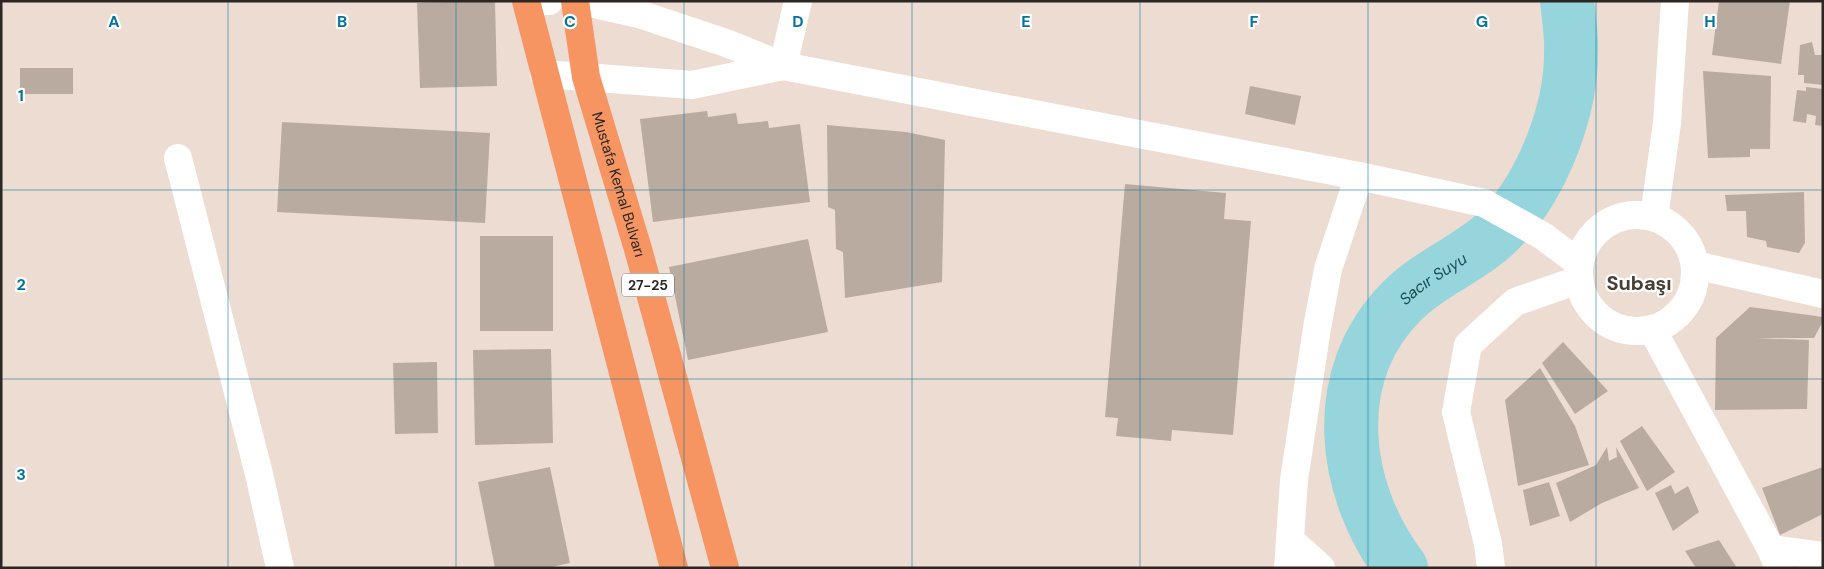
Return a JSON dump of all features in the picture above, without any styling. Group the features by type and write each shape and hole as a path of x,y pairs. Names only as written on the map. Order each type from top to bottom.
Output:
{"highway":[{"name":"Mustafa Kemal Bulvarı","path":"575,1 586,77 638,249 725,568"},
{"name":"27-25","path":"534,2 544,74 674,568"}],"street":[{"path":"581,1 639,14 726,43 783,66 1359,176 1484,203 1543,236 1578,272"},
{"path":"783,66 798,1"},
{"path":"1654,217 1667,123 1675,1"},
{"path":"544,74 692,85 783,66"},
{"path":"178,158 256,464 280,568"},
{"path":"1288,568 1294,480 1317,328 1328,269 1359,176"},
{"path":"1638,214 1654,217 1669,224 1682,235 1695,265 1694,282 1690,298 1680,312 1667,323 1652,329 1636,331 1619,329 1604,321 1592,310 1583,296 1578,272 1584,247 1593,234 1606,223 1621,216 1638,214"},
{"path":"1695,265 1823,294"},
{"path":"1491,568 1488,544 1456,412 1468,345 1515,302 1578,272"},
{"path":"1652,329 1775,558 1823,556"},
{"path":"1290,540 1321,568"}],"building":[{"path":"495,1 497,86 420,88 417,3"},
{"path":"1719,1 1790,1 1781,64 1712,55"},
{"path":"1812,42 1815,55 1823,55 1823,85 1804,83 1804,75 1798,75 1800,45"},
{"path":"20,68 73,68 73,94 20,94"},
{"path":"1703,71 1771,76 1770,149 1750,149 1750,157 1708,158"},
{"path":"1250,86 1301,96 1295,125 1245,114"},
{"path":"1806,87 1823,89 1823,126 1815,125 1816,116 1807,114 1806,123 1793,121 1797,90 1806,91"},
{"path":"707,111 708,117 736,113 738,124 768,121 769,128 800,124 810,202 653,222 640,119"},
{"path":"282,122 490,133 485,223 277,212"},
{"path":"827,125 906,132 945,140 942,282 845,298 843,252 836,249 835,210 828,207"},
{"path":"1125,184 1226,193 1224,219 1251,221 1233,435 1172,430 1171,441 1116,436 1118,418 1105,417"},
{"path":"1804,192 1805,243 1799,253 1767,247 1766,241 1747,237 1746,211 1727,211 1725,195"},
{"path":"480,236 553,236 553,331 480,331"},
{"path":"808,239 828,332 688,360 669,267"},
{"path":"1750,307 1823,317 1823,321 1814,338 1756,338 1809,340 1807,409 1715,410 1716,338"},
{"path":"1563,342 1608,391 1575,414 1542,363"},
{"path":"551,349 553,443 475,445 473,350"},
{"path":"437,362 438,433 395,434 393,363"},
{"path":"1540,368 1575,426 1589,465 1518,486 1505,400"},
{"path":"1642,426 1675,472 1647,491 1620,441"},
{"path":"1607,447 1609,461 1617,457 1616,447 1639,488 1602,503 1570,522 1556,483 1596,465"},
{"path":"550,467 570,563 547,568 495,568 478,482"},
{"path":"1823,467 1823,514 1780,535 1762,488"},
{"path":"1549,482 1560,516 1530,526 1523,490"},
{"path":"1671,485 1675,494 1688,486 1699,512 1673,531 1655,493"},
{"path":"1719,540 1737,568 1696,568 1685,551"}],"waterway":[{"name":"Sacır Suyu","path":"1401,568 1381,537 1365,503 1355,468 1351,433 1353,397 1362,363 1378,330 1402,301 1414,290 1494,236 1519,207 1543,167 1560,122 1570,76 1571,47 1567,1"}],"district":[{"name":"Subaşı","path":"1639,283"}]}
